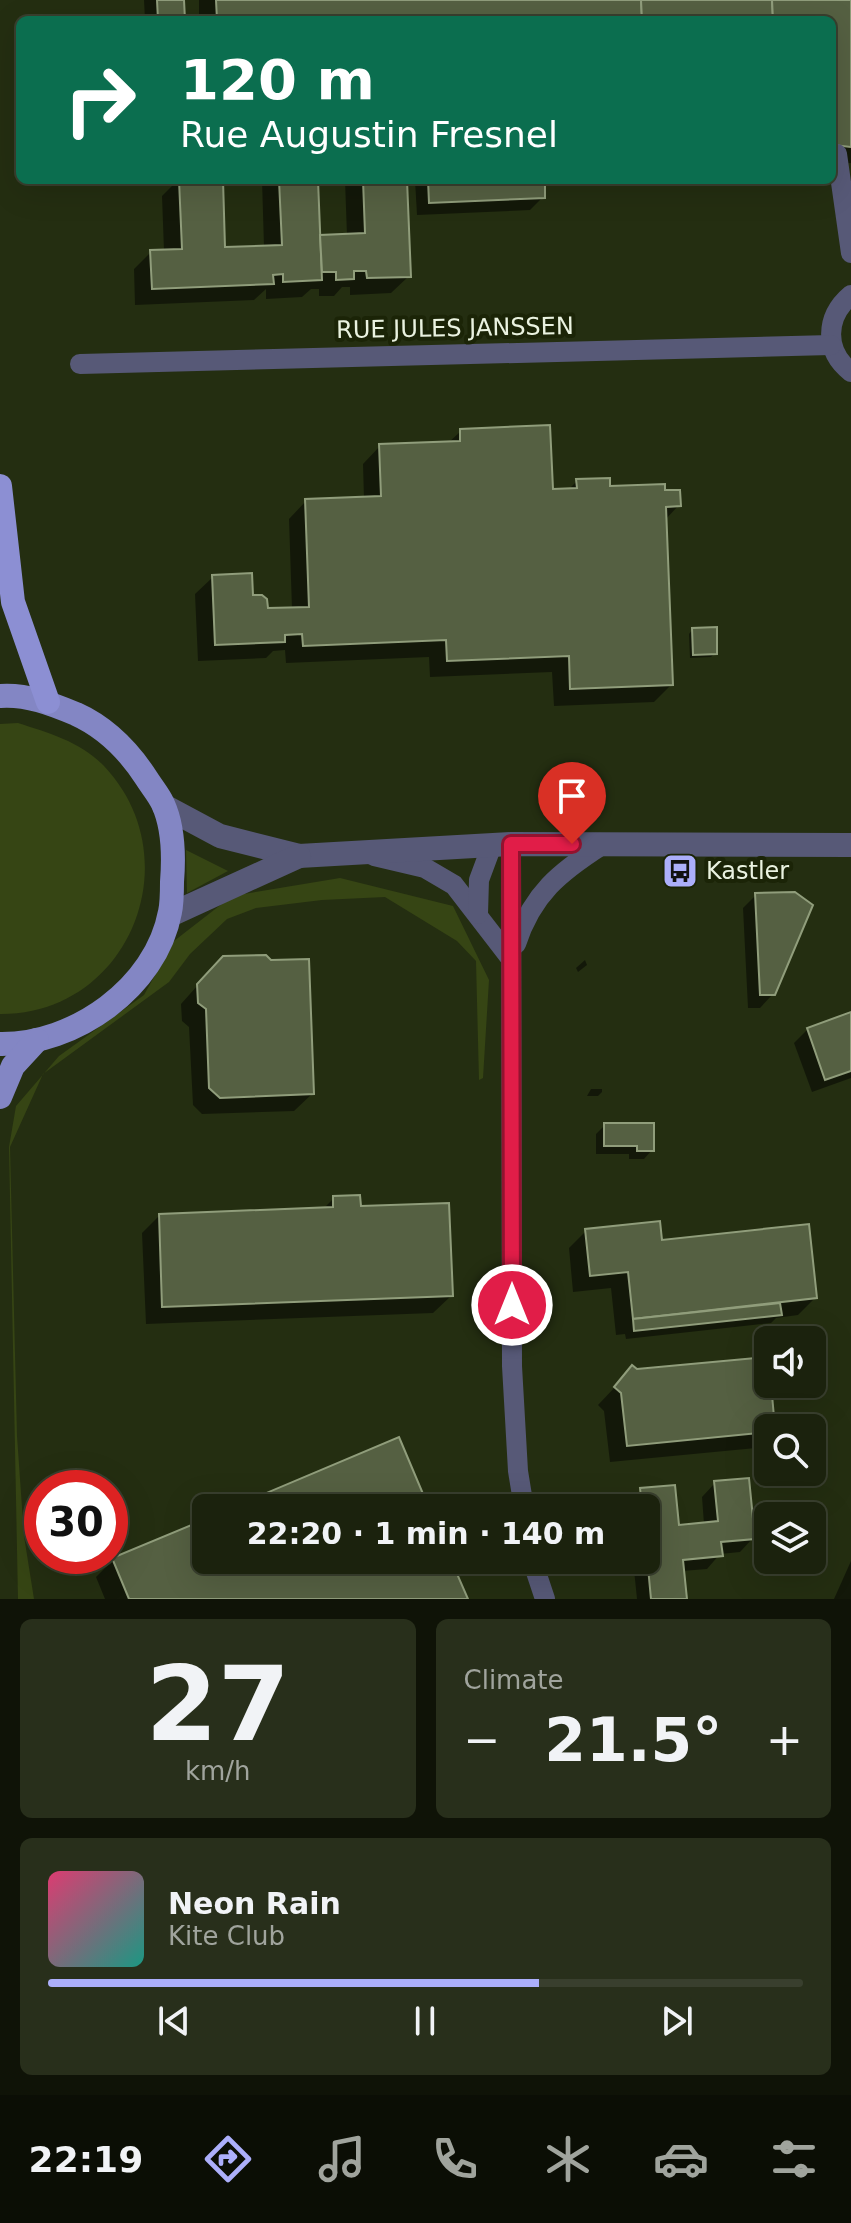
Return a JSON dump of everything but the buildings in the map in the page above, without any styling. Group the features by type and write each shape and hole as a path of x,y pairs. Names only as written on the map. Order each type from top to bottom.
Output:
{"highway":[{"path":"0,486 13,602 48,702"}],"main road":[{"path":"0,696 48,702 93,722 131,754 164,806 175,854 170,915 154,954 129,989 96,1016 56,1035 0,1044"},
{"path":"0,1097 13,1066 37,1040"}],"street":[{"path":"837,154 851,253"},
{"path":"851,295 838,307 831,322 831,345 838,360 851,372"},
{"name":"RUE JULES JANSSEN","path":"80,364 831,345"},
{"path":"164,806 220,836 299,856 502,845 851,842"},
{"path":"478,914 479,880 502,845"},
{"path":"502,845 511,959 512,1366 522,1494"},
{"path":"511,959 524,920 541,893 567,868 602,845"},
{"path":"356,852 425,868 454,885 511,959"},
{"path":"170,915 299,856"},
{"path":"537,1574 545,1599"}],"green space":[{"path":"18,723 75,744 104,766 130,803 143,844 144,886 133,925 113,960 83,989 45,1007 0,1014 0,724"},
{"path":"186,850 228,871 187,893"},
{"path":"340,878 453,906 489,980 483,1078 479,1080 476,961 457,941 385,897 256,908 227,919 190,954 169,982 44,1073 59,1056 144,995 174,941 232,896"},
{"path":"42,1075 10,1147 17,1436 24,1574 30,1574 34,1599 18,1599 9,1147 16,1106"}],"place":[{"name":"Kastler","path":"680,871"}],"route":[{"path":"512,1305 511,844 572,844"}]}
